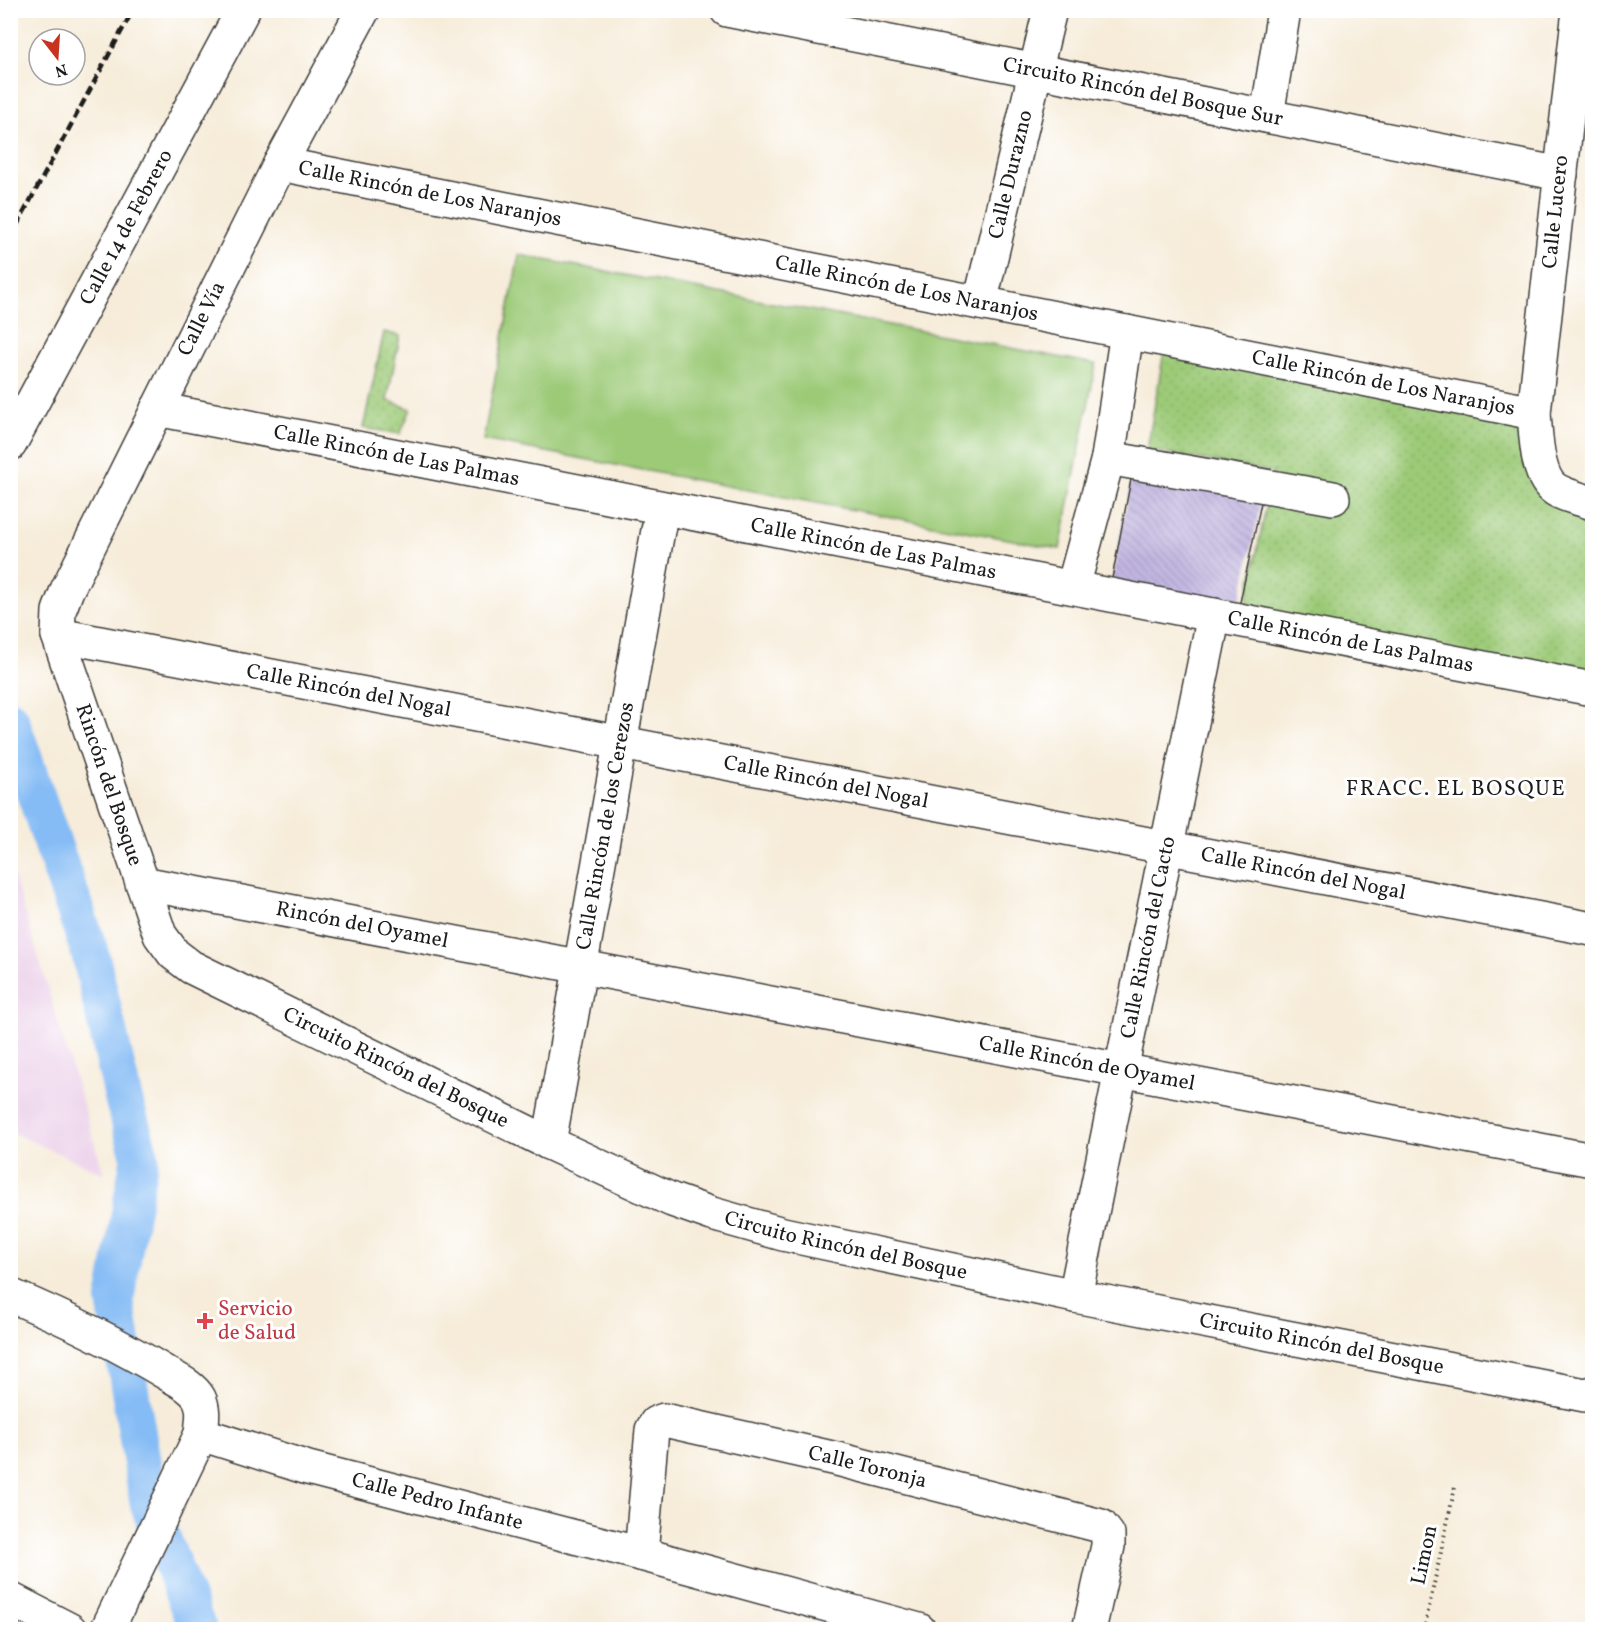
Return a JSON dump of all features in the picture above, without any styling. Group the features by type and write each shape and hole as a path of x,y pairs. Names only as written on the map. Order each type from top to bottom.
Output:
{"street":[{"name":"Calle 14 de Febrero","path":"10,444 243,10"},
{"name":"Calle Vía","path":"58,635 59,611 67,591 280,164 363,10"},
{"name":"Circuito Rincón del Bosque Sur","path":"727,10 1561,174"},
{"name":"Calle Durazno","path":"980,303 1050,10"},
{"path":"1267,116 1284,10"},
{"name":"Calle Lucero","path":"1579,10 1534,413 1544,479 1555,490 1593,503"},
{"name":"Calle Rincón de Los Naranjos","path":"280,164 1534,413"},
{"path":"1073,587 1108,458 1127,332"},
{"name":"Calle Rincón de Las Palmas","path":"157,409 1593,689"},
{"path":"1108,458 1333,498"},
{"name":"Calle Rincón de los Cerezos","path":"549,1143 662,507"},
{"name":"Calle Rincón del Cacto","path":"1075,1296 1214,615"},
{"name":"Calle Rincón del Nogal","path":"58,635 1593,929"},
{"name":"Rincón del Bosque","path":"58,635 160,935"},
{"name":"Rincón del Oyamel","path":"142,883 580,967"},
{"name":"Circuito Rincón del Bosque","path":"160,935 174,954 191,967 549,1143 672,1200 712,1214 783,1234 1075,1296 1585,1395 1593,1393"},
{"name":"Calle Rincón de Oyamel","path":"580,967 1593,1160"},
{"path":"10,1295 55,1314 141,1358 192,1389 199,1398 203,1411 201,1434 107,1629"},
{"name":"Calle Toronja","path":"641,1554 652,1430 656,1423 664,1420 837,1459 1101,1526 1108,1535 1108,1546 1089,1629"},
{"name":"Calle Pedro Infante","path":"201,1434 308,1468 641,1554 918,1629"},
{"path":"10,1599 70,1629"}],"path":[{"name":"Limon","path":"1424,1629 1455,1487"}],"shaded area":[{"path":"11,867 104,1174 11,1132"}],"green space":[{"path":"519,255 1096,364 1060,549 483,440"},
{"path":"384,332 400,336 387,400 411,409 400,434 363,428"},
{"path":"1164,351 1543,428 1571,505 1592,514 1592,680 1245,610 1273,472 1147,450"}],"building":[{"path":"1132,474 1262,498 1238,612 1110,589"}],"waterway":[{"path":"10,719 90,953 124,1101 140,1156 115,1300 149,1505 198,1630"}],"railway":[{"path":"10,238 133,10"}],"place":[{"name":"Servicio de Salud","path":"205,1321"}],"district":[{"name":"FRACC. EL BOSQUE","path":"1456,789"}]}
